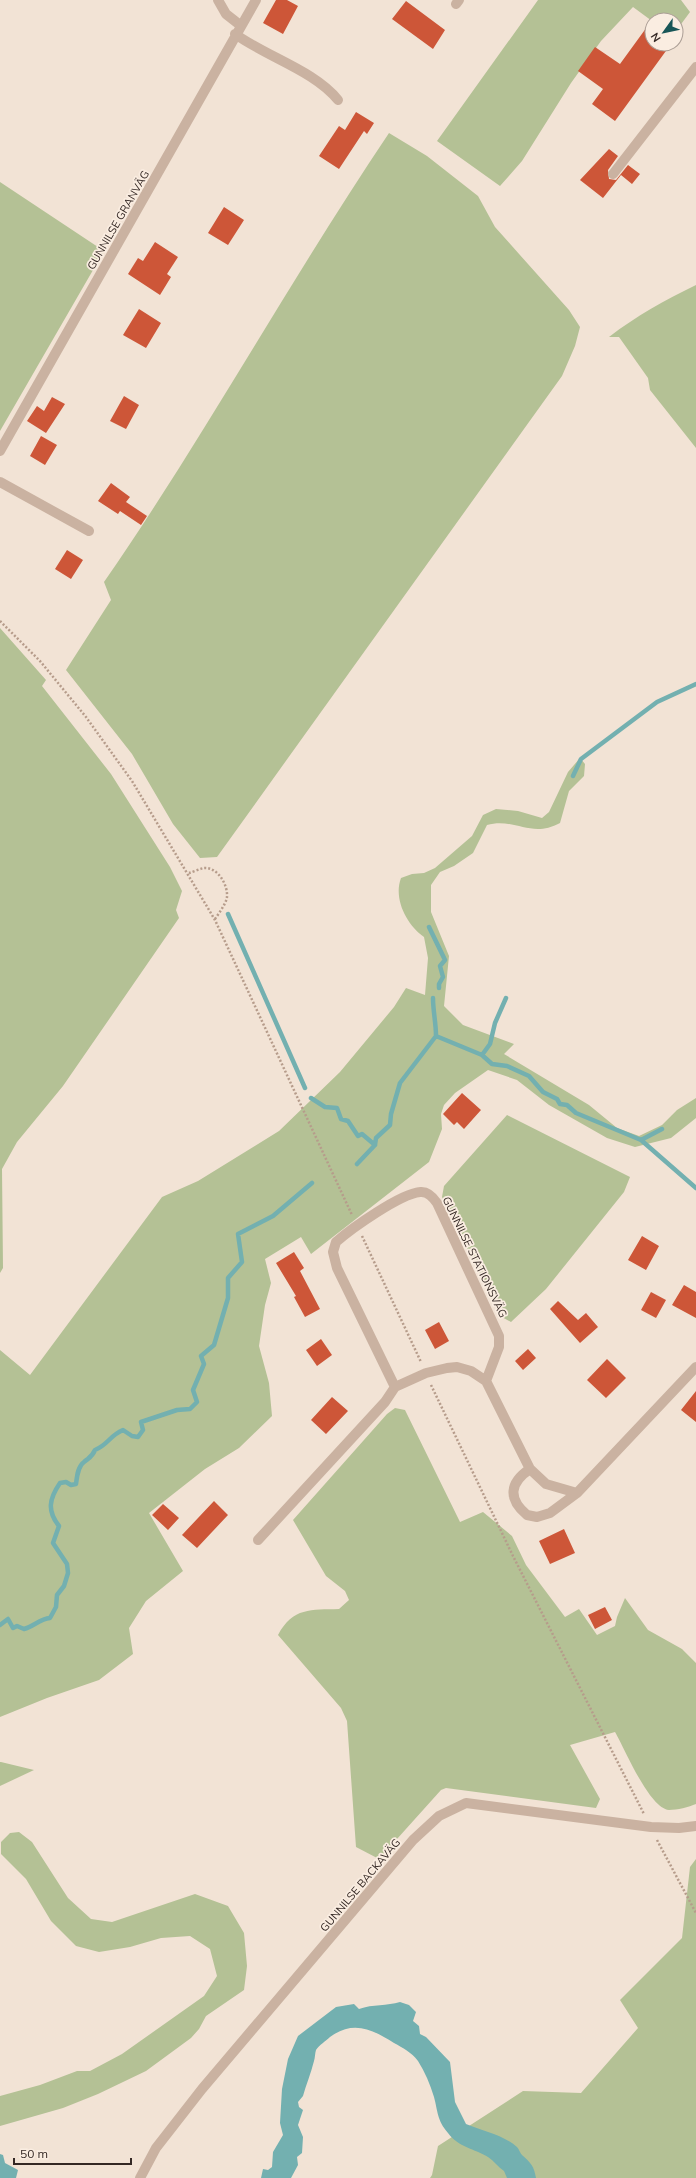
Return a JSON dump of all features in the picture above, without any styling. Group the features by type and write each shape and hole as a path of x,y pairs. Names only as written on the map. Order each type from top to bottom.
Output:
{"street":[{"path":"218,0 226,14 250,45 321,82 338,100"},
{"name":"GUNNILSE GRANVÄG","path":"0,451 229,50 238,29 256,0"},
{"path":"612,174 696,67"},
{"path":"0,482 88,531"},
{"name":"GUNNILSE STATIONSVÄG","path":"395,1387 337,1268 333,1252 336,1242 356,1226 400,1200 420,1192 427,1193 433,1197 499,1336 499,1347 486,1381"},
{"path":"258,1540 385,1402 395,1387 438,1369 457,1367 471,1371 486,1381 530,1469 546,1484 577,1493"},
{"path":"530,1469 518,1477 514,1485 516,1502 527,1515 537,1517 550,1513 577,1493 696,1367"},
{"name":"GUNNILSE BACKAVÄG","path":"140,2178 156,2148 202,2089 413,1840 438,1816 466,1803 651,1827 679,1828 696,1826"}],"path":[{"path":"0,621 40,661 86,717 132,781 189,873 215,920 356,1226 384,1281 513,1556 696,1913"},
{"path":"189,873 205,868 212,870 221,877 227,889 227,898 215,920"}],"green space":[{"path":"538,0 681,0 690,12 684,20 684,12 644,12 644,15 633,7 601,41 571,83 522,161 500,186 437,141"},
{"path":"389,133 427,156 478,196 495,227 569,310 580,327 575,346 562,376 217,857 200,858 173,824 132,754 66,670 111,600 104,582 177,471 352,189"},
{"path":"0,182 104,251 0,431"},
{"path":"696,285 696,448 650,390 648,378 619,337 609,337 651,309"},
{"path":"0,628 46,680 42,686 111,774 170,867 182,891 176,910 179,918 63,1086 17,1142 2,1169 3,1268 0,1273"},
{"path":"580,758 585,764 584,776 569,791 560,823 540,829 531,829 497,823 487,825 473,853 454,866 440,872 431,885 431,912 449,956 444,1006 463,1025 514,1044 504,1054 589,1105 617,1128 639,1136 662,1125 677,1110 696,1098 696,1118 671,1138 635,1147 607,1138 549,1105 517,1080 488,1070 455,1093 444,1105 441,1114 442,1129 429,1162 311,1254 301,1237 265,1259 271,1283 265,1305 259,1346 269,1383 272,1416 239,1448 205,1469 149,1513 183,1571 146,1601 129,1628 133,1654 99,1680 47,1698 0,1717 0,1350 30,1375 162,1197 198,1181 279,1131 340,1072 394,1007 406,988 425,995 428,958 424,937 412,926 403,911 399,894 401,878 412,874 424,873 435,868 472,836 483,815 496,809 518,811 542,818 549,812 568,772"},
{"path":"507,1115 630,1177 624,1192 546,1289 511,1322 500,1316 442,1197 444,1186"},
{"path":"395,1408 405,1410 460,1522 483,1512 512,1536 526,1565 565,1617 579,1609 597,1635 615,1626 625,1598 648,1630 682,1649 696,1663 696,1804 672,1810 661,1807 638,1777 615,1732 570,1745 600,1799 596,1808 446,1788 441,1790 379,1859 356,1847 347,1721 341,1708 278,1635 290,1619 297,1615 311,1610 339,1609 349,1600 345,1591 326,1576 293,1520 387,1414"},
{"path":"1,1762 34,1770 0,1786"},
{"path":"19,1832 32,1842 68,1898 91,1919 112,1922 195,1894 228,1906 244,1933 247,1966 244,1990 206,2016 199,2029 191,2038 146,2071 98,2094 63,2108 0,2126 0,2096 40,2085 77,2071 90,2071 122,2054 204,1996 217,1976 210,1949 190,1936 161,1938 130,1947 99,1952 76,1946 51,1921 26,1879 1,1854 1,1842 10,1833"},
{"path":"696,1859 696,2178 430,2178 432,2175 438,2146 523,2091 581,2093 638,2028 620,2000 682,1938 690,1867"}],"water":[{"path":"400,2002 409,2005 416,2012 413,2021 419,2026 420,2034 426,2037 450,2062 455,2102 466,2124 499,2136 512,2143 532,2165 536,2178 507,2178 504,2171 488,2157 457,2142 452,2138 438,2116 429,2083 418,2061 410,2053 378,2034 370,2030 355,2028 338,2032 316,2050 303,2096 298,2102 299,2107 303,2110 298,2125 303,2137 302,2153 297,2157 298,2165 291,2178 261,2178 263,2169 268,2170 272,2167 273,2152 283,2135 280,2123 282,2089 288,2059 298,2036 336,2007 354,2004 359,2009 369,2006"},
{"path":"0,2154 3,2155 5,2163 18,2170 16,2178 0,2178"}],"building":[{"path":"276,0 287,0 298,6 283,34 263,23"},
{"path":"406,1 445,30 433,49 392,19"},
{"path":"644,31 644,52 665,52 615,121 592,104 603,89 578,71 595,47 620,64"},
{"path":"356,112 374,123 367,134 364,131 339,169 319,156 339,126 345,130"},
{"path":"609,149 618,156 608,170 609,179 616,180 628,165 640,174 632,184 621,175 603,198 580,180"},
{"path":"224,207 244,220 228,245 208,233"},
{"path":"155,242 178,257 167,274 171,277 160,295 128,274 138,258 143,261"},
{"path":"139,309 161,323 146,348 123,335"},
{"path":"124,396 139,405 126,429 110,421"},
{"path":"52,397 65,404 46,433 27,421 37,406 44,411"},
{"path":"41,436 57,445 45,465 30,456"},
{"path":"111,483 130,497 126,502 147,516 141,525 120,511 118,514 98,501"},
{"path":"67,550 83,560 71,579 55,569"},
{"path":"462,1093 481,1110 464,1129 457,1122 454,1125 443,1114"},
{"path":"642,1236 659,1246 646,1270 628,1260"},
{"path":"294,1252 304,1268 300,1271 320,1309 305,1317 294,1297 296,1296 276,1263"},
{"path":"684,1285 696,1292 696,1318 672,1305"},
{"path":"651,1292 666,1300 656,1318 641,1310"},
{"path":"558,1301 578,1320 586,1313 598,1327 580,1343 550,1309"},
{"path":"439,1322 449,1341 435,1349 425,1330"},
{"path":"321,1339 332,1355 317,1366 306,1350"},
{"path":"528,1349 536,1358 523,1370 515,1361"},
{"path":"607,1359 626,1378 606,1398 587,1380"},
{"path":"696,1391 696,1422 681,1410"},
{"path":"332,1397 348,1411 326,1434 311,1420"},
{"path":"214,1501 228,1515 197,1548 182,1535"},
{"path":"163,1504 179,1518 168,1530 152,1515"},
{"path":"564,1529 575,1553 550,1564 539,1541"},
{"path":"605,1607 612,1620 595,1629 588,1615"}],"waterway":[{"path":"573,776 581,759 657,702 696,684"},
{"path":"228,914 305,1088"},
{"path":"429,927 445,960 440,966 443,977 439,984 439,988"},
{"path":"357,1164 375,1145 376,1138 390,1125 391,1114 400,1083 436,1036 433,998"},
{"path":"482,1055 490,1044 495,1023 506,998"},
{"path":"436,1036 482,1055 492,1064 507,1066 529,1076 543,1092 557,1099 560,1104 567,1105 576,1113 641,1140 696,1188"},
{"path":"311,1098 325,1107 337,1108 341,1119 348,1121 358,1136 362,1134 375,1145"},
{"path":"641,1140 662,1129"},
{"path":"0,1625 8,1619 13,1628 17,1626 24,1629 50,1618 56,1607 57,1595 64,1586 68,1573 67,1564 53,1543 59,1526 55,1521 51,1510 52,1500 56,1489 60,1483 66,1482 71,1485 76,1484 80,1466 92,1456 95,1450 100,1448 118,1432 123,1430 132,1436 138,1437 143,1430 141,1422 177,1410 190,1409 197,1402 193,1390 204,1364 201,1356 214,1345 228,1298 228,1278 242,1262 238,1234 273,1216 312,1183"}]}
